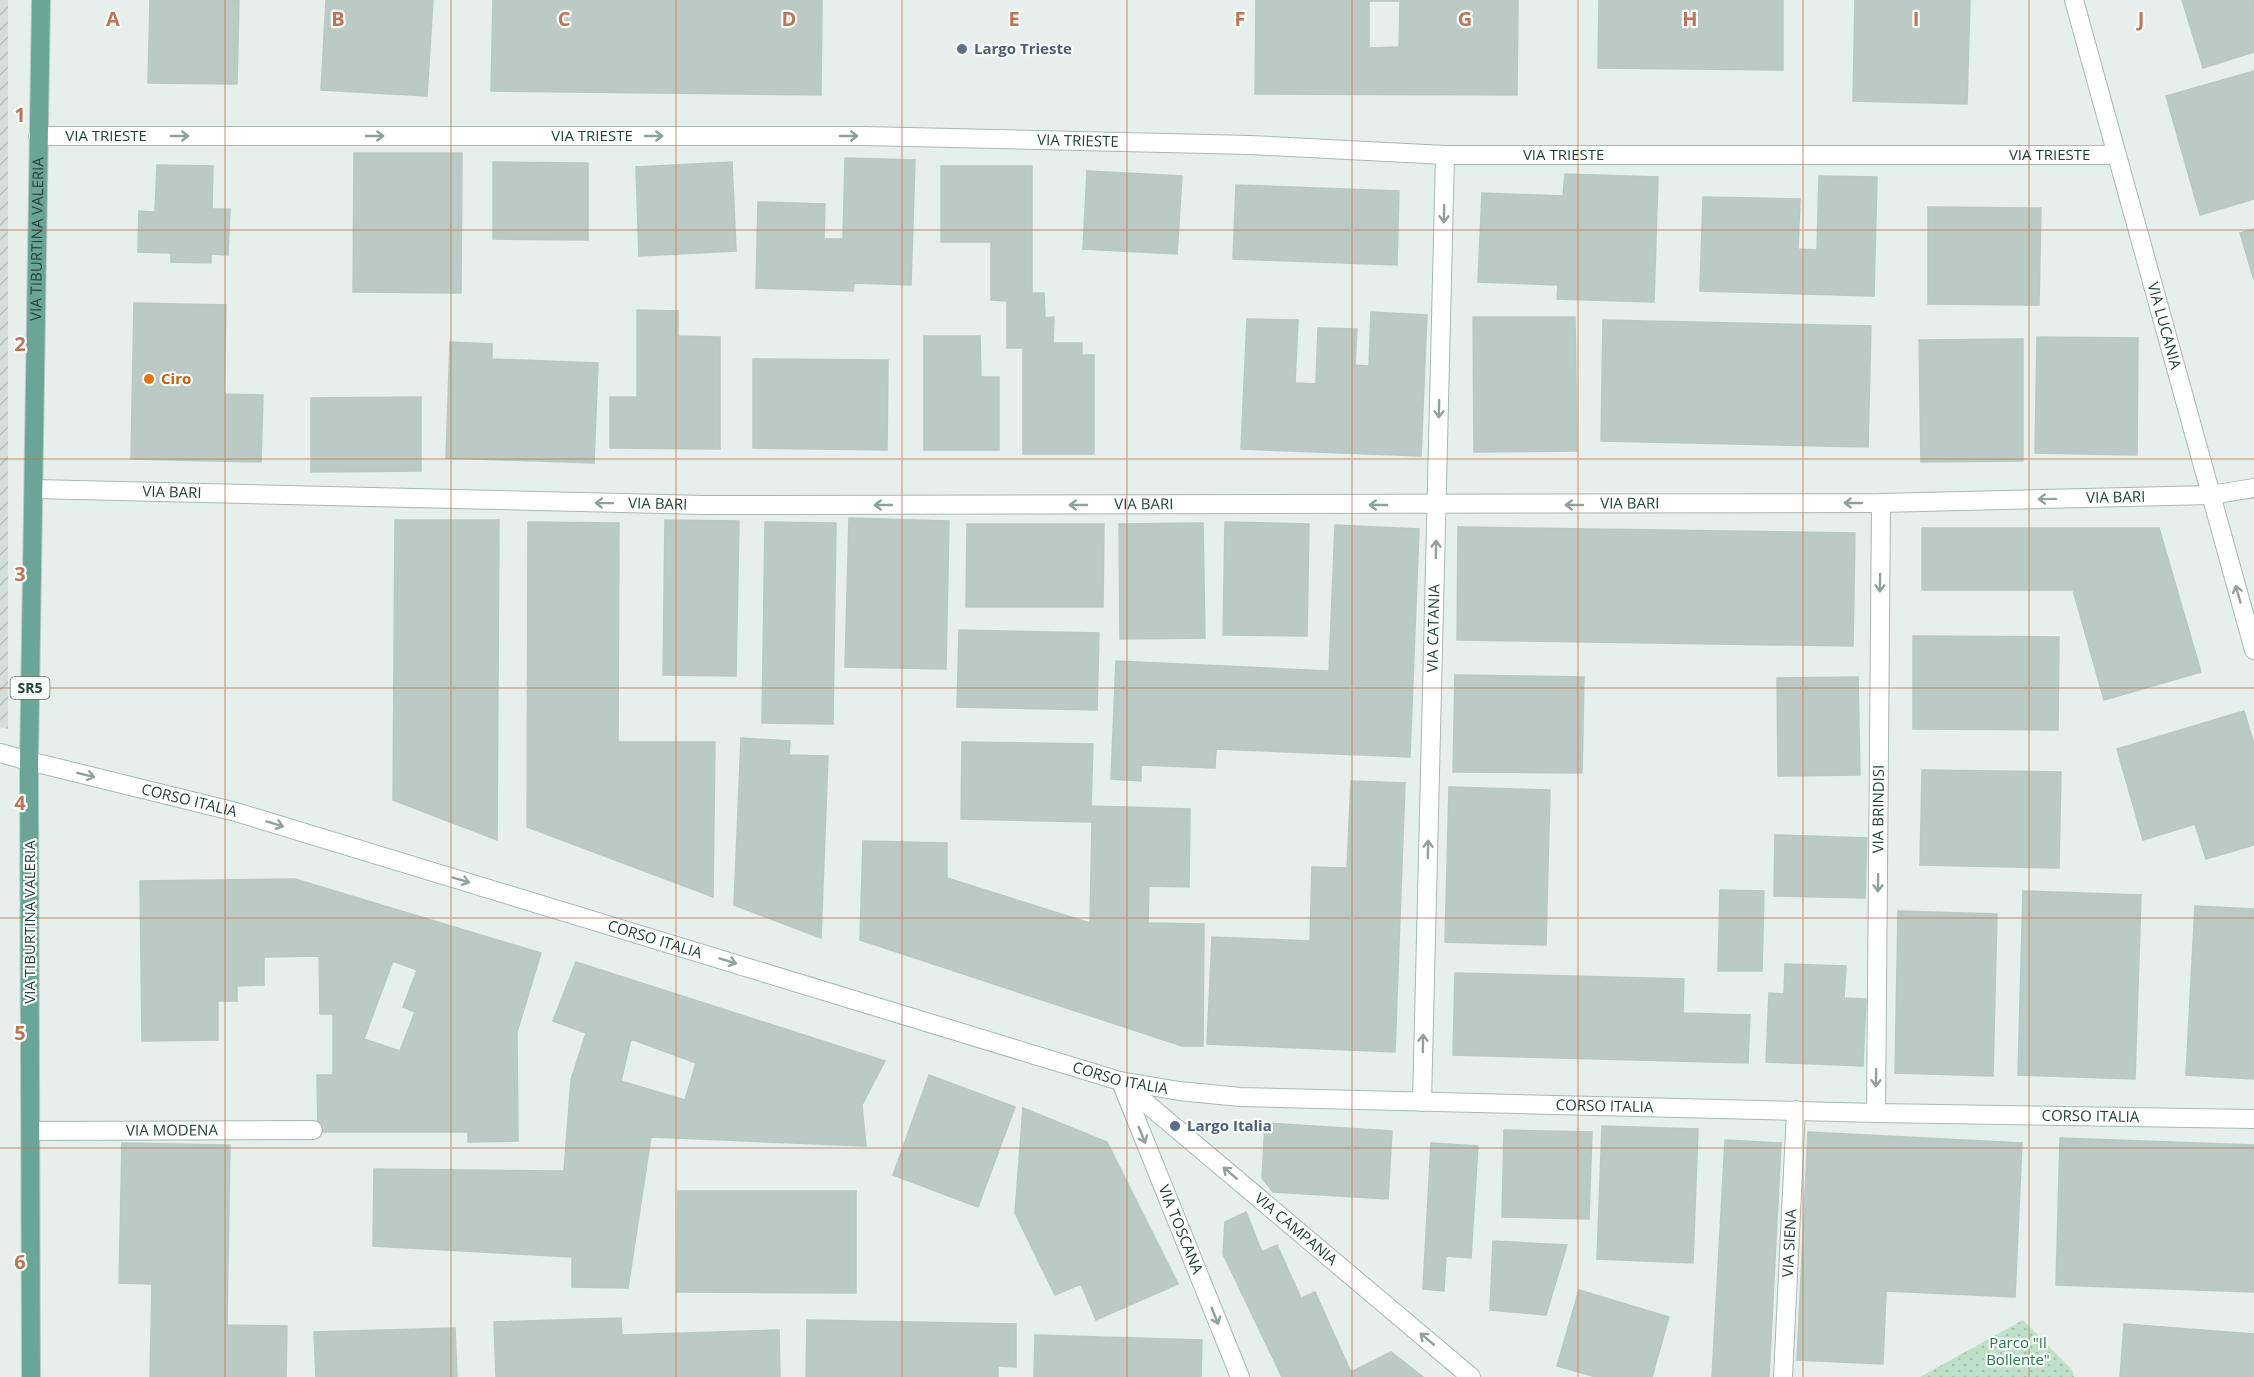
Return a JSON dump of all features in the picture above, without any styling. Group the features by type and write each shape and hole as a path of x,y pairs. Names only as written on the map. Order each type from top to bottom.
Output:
{"main road":[{"name":"VIA TIBURTINA VALERIA","path":"31,1377 29,761 41,0"}],"street":[{"name":"VIA LUCANIA","path":"2074,0 2254,651"},
{"name":"VIA TRIESTE","path":"38,136 863,136 1250,145 1445,156 2117,155"},
{"name":"VIA CATANIA","path":"1422,1102 1445,156"},
{"name":"VIA BARI","path":"34,489 704,505 1437,505 1881,503 2211,495 2254,488"},
{"name":"VIA BRINDISI","path":"1876,1113 1881,503"},
{"name":"CORSO ITALIA","path":"0,753 236,812 1120,1081 1179,1091 1240,1097 1422,1102 2254,1119"},
{"name":"VIA TOSCANA","path":"1120,1081 1240,1377"},
{"name":"VIA CAMPANIA","path":"1120,1081 1471,1377"},
{"name":"VIA SIENA","path":"1783,1377 1796,1110"},
{"name":"VIA MODENA","path":"31,1131 314,1130"}],"shaded area":[{"path":"0,0 8,0 8,729 0,727"}],"green space":[{"name":"Parco \"Il Bollente\"","path":"2023,1320 2073,1371 2074,1377 1920,1377"}],"building":[{"path":"150,0 239,0 237,84 148,83"},
{"path":"326,0 433,0 427,96 321,90"},
{"path":"493,0 822,0 821,95 491,91"},
{"path":"1256,0 1518,0 1517,95 1255,94","holes":["1369,1 1400,1 1399,47 1369,48"]},
{"path":"1599,0 1783,0 1783,70 1598,68"},
{"path":"1855,0 1970,0 1967,104 1853,101"},
{"path":"2182,0 2254,0 2254,52 2203,68"},
{"path":"2254,71 2254,199 2200,215 2166,96"},
{"path":"354,153 462,153 461,293 353,292"},
{"path":"845,158 915,160 911,285 854,283 853,291 756,288 758,202 825,204 824,239 843,239"},
{"path":"493,162 588,163 588,240 493,239"},
{"path":"732,162 736,251 639,256 636,167"},
{"path":"157,165 213,166 212,209 230,209 228,255 211,254 211,263 171,262 171,253 138,252 139,211 155,212"},
{"path":"941,166 1032,166 1032,293 1044,293 1045,318 1054,317 1053,343 1082,343 1082,355 1094,355 1094,454 1023,454 1023,348 1007,348 1007,301 991,300 991,242 941,242"},
{"path":"1087,171 1182,176 1177,254 1083,249"},
{"path":"1565,174 1658,177 1654,302 1557,299 1558,285 1478,282 1482,193 1563,196"},
{"path":"1819,176 1877,177 1874,296 1700,291 1703,197 1800,199 1798,249 1817,250"},
{"path":"1236,185 1399,191 1397,265 1233,259"},
{"path":"1928,207 2041,208 2039,305 1928,304"},
{"path":"2254,229 2254,280 2240,233"},
{"path":"134,303 226,305 224,394 263,395 261,462 131,459"},
{"path":"637,310 678,311 678,336 720,337 720,449 610,448 610,397 637,397"},
{"path":"1371,312 1427,315 1421,456 1241,449 1247,319 1298,320 1295,383 1316,384 1318,328 1357,329 1355,365 1369,366"},
{"path":"1473,317 1575,317 1577,451 1474,452"},
{"path":"1603,320 1871,326 1868,447 1601,441"},
{"path":"924,336 980,336 981,377 999,377 999,450 924,450"},
{"path":"2037,337 2138,338 2137,455 2035,453"},
{"path":"2023,339 2023,461 1921,462 1919,340"},
{"path":"450,342 492,344 492,359 598,363 594,463 446,458"},
{"path":"753,359 888,360 887,450 753,448"},
{"path":"421,397 421,471 311,472 311,398"},
{"path":"849,518 949,521 946,669 845,667"},
{"path":"395,520 499,520 497,840 393,800"},
{"path":"665,520 739,521 736,676 663,675"},
{"path":"528,522 619,523 618,742 715,742 713,897 527,827"},
{"path":"765,522 836,523 833,724 762,723"},
{"path":"1225,522 1309,524 1307,636 1223,635"},
{"path":"1203,523 1205,638 1120,639 1119,524"},
{"path":"967,524 1104,524 1103,607 966,607"},
{"path":"1335,525 1419,529 1410,757 1216,749 1215,768 1141,765 1141,781 1111,779 1116,661 1329,671"},
{"path":"1458,527 1855,533 1853,646 1457,640"},
{"path":"1922,528 2159,528 2201,672 2104,700 2073,590 1922,590"},
{"path":"959,630 1099,633 1097,710 957,707"},
{"path":"1913,636 2059,637 2058,730 1913,729"},
{"path":"1455,675 1584,677 1582,773 1453,772"},
{"path":"1858,677 1860,775 1778,776 1777,678"},
{"path":"2244,711 2254,744 2254,845 2206,859 2195,824 2143,840 2117,749"},
{"path":"741,738 790,741 789,755 828,756 821,938 734,905"},
{"path":"962,742 1093,744 1091,806 1190,809 1189,887 1149,886 1148,923 1204,924 1203,1046 1182,1046 860,940 863,841 947,843 947,878 1090,923 1092,822 961,819"},
{"path":"1922,770 2061,772 2059,868 1920,865"},
{"path":"1351,781 1405,783 1395,1052 1207,1044 1212,937 1310,941 1312,867 1347,868"},
{"path":"1449,787 1550,790 1546,945 1445,942"},
{"path":"1775,835 1867,838 1865,898 1774,896"},
{"path":"295,879 541,953 517,1032 518,1141 468,1142 468,1132 318,1132 317,1075 333,1075 333,1014 320,1014 319,956 264,957 264,985 237,986 237,1001 218,1001 218,1040 142,1041 140,881","holes":["393,961 417,970 403,1007 415,1012 400,1051 364,1039"]},
{"path":"1720,890 1764,891 1762,971 1718,971"},
{"path":"2023,891 2141,895 2135,1079 2018,1075"},
{"path":"2195,906 2254,909 2254,1079 2186,1075"},
{"path":"1898,911 1997,914 1993,1076 1895,1073"},
{"path":"576,962 885,1061 862,1105 866,1146 651,1137 628,1288 572,1287 572,1257 373,1246 374,1169 564,1171 571,1080 586,1033 553,1021","holes":["631,1039 696,1063 685,1100 621,1081"]},
{"path":"1785,964 1846,966 1844,998 1866,999 1863,1066 1766,1062 1769,993 1784,994"},
{"path":"1455,973 1684,979 1683,1013 1750,1015 1748,1063 1453,1055"},
{"path":"929,1075 1015,1107 978,1207 893,1175"},
{"path":"1023,1108 1107,1142 1178,1284 1096,1320 1081,1284 1055,1295 1015,1213"},
{"path":"1265,1123 1392,1131 1388,1199 1273,1192 1262,1178"},
{"path":"1602,1126 1698,1129 1693,1263 1597,1259"},
{"path":"1504,1130 1592,1132 1589,1219 1502,1217"},
{"path":"1808,1132 2022,1143 2015,1297 1886,1291 1883,1364 1797,1360"},
{"path":"2060,1138 2254,1145 2254,1292 2056,1285"},
{"path":"1725,1140 1781,1143 1769,1377 1712,1377"},
{"path":"122,1143 230,1145 227,1325 287,1326 286,1377 150,1377 152,1284 119,1283"},
{"path":"1431,1143 1478,1146 1471,1258 1446,1256 1444,1291 1423,1289"},
{"path":"678,1191 856,1191 856,1293 677,1292"},
{"path":"1246,1212 1262,1252 1277,1245 1301,1298 1315,1292 1351,1372 1391,1352 1423,1377 1282,1377 1223,1254 1225,1222"},
{"path":"1493,1241 1567,1245 1546,1315 1490,1310"},
{"path":"1579,1290 1669,1317 1652,1377 1596,1377 1557,1366"},
{"path":"621,1318 622,1335 779,1330 780,1377 496,1377 494,1322"},
{"path":"807,1320 1016,1324 1016,1367 998,1366 998,1377 806,1377"},
{"path":"2124,1324 2254,1334 2254,1377 2120,1377"},
{"path":"455,1328 457,1377 316,1377 314,1332"},
{"path":"1035,1335 1202,1340 1201,1377 1034,1377"}],"place":[{"name":"Largo Trieste","path":"962,49"},
{"name":"Ciro","path":"149,379"},
{"name":"Largo Italia","path":"1175,1126"}]}
